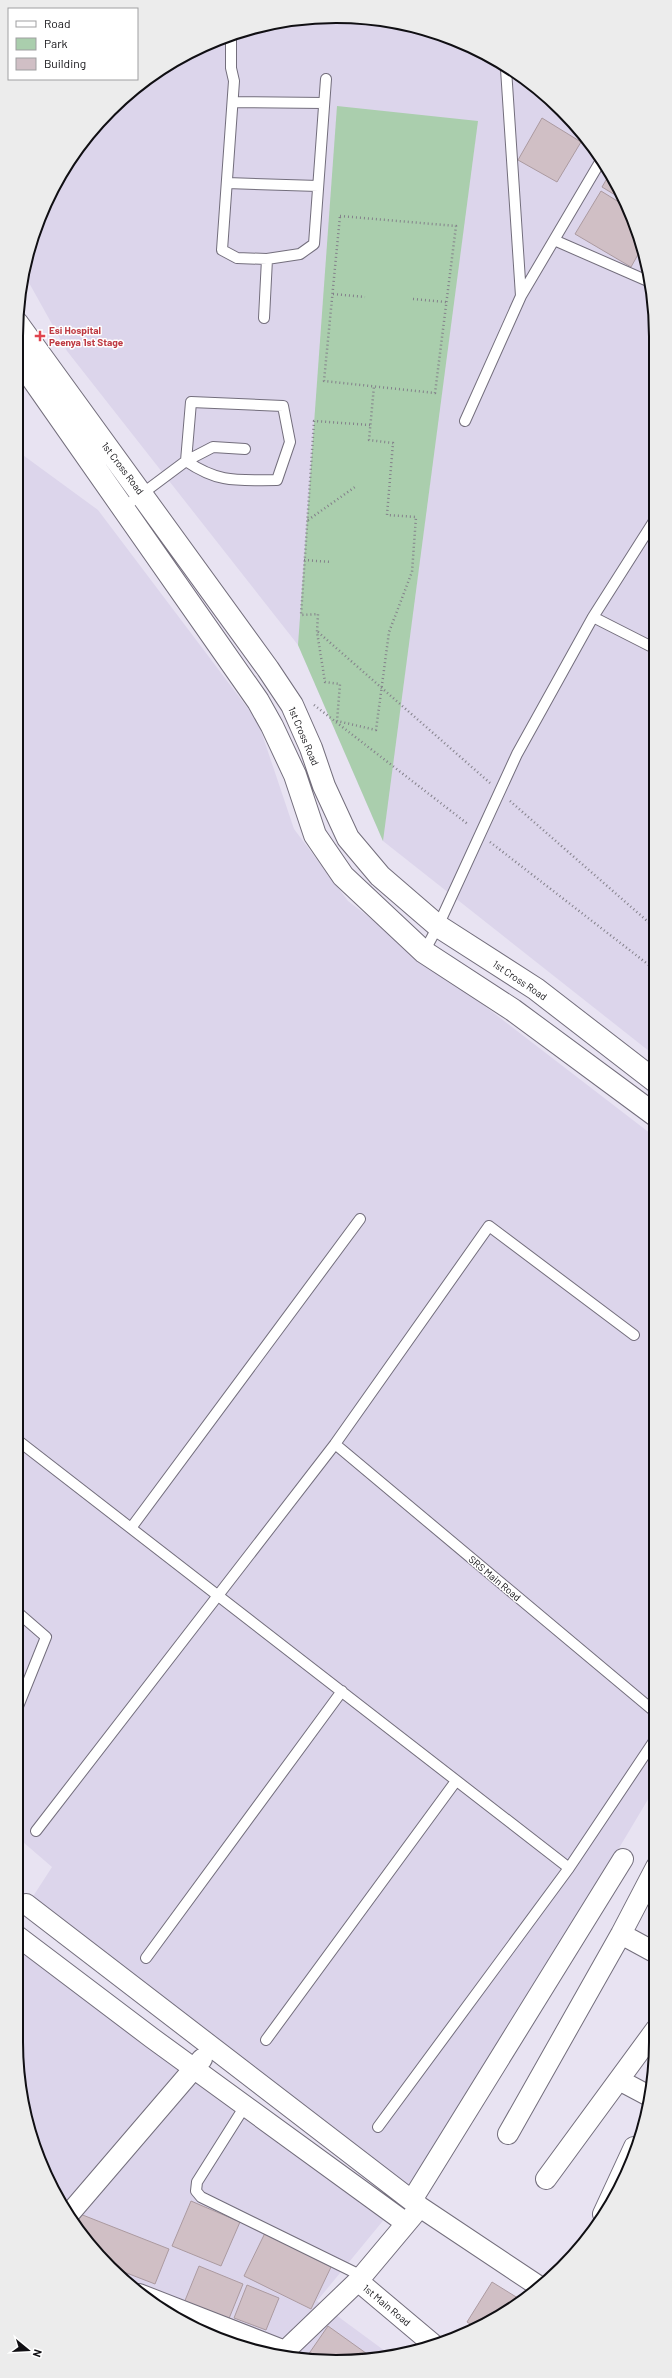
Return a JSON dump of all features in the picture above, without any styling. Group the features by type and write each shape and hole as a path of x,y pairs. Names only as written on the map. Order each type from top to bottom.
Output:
{"street":[{"name":"1st Cross Road","path":"23,332 142,494 292,705 311,748 324,786 348,838 380,876 438,926 536,989 649,1077"},
{"path":"23,365 258,701 295,775 319,841 343,876 424,952 513,1010 649,1111"},
{"name":"1st Main Road","path":"429,2340 360,2279 406,2223 623,1859"},
{"path":"508,2134 621,1934 649,1880"},
{"path":"23,1905 26,1904 416,2204 535,2283"},
{"path":"621,1934 649,1949"},
{"path":"23,1940 194,2069 406,2223"},
{"path":"546,2179 649,2039"},
{"path":"72,2210 213,2047"},
{"path":"619,2080 644,2094"},
{"path":"165,2304 285,2350 360,2279"}],"lane":[{"path":"231,41 231,68 234,81 222,250 237,258 268,259 300,254 314,244 326,79"},
{"path":"506,74 521,296"},
{"path":"233,102 324,103"},
{"path":"465,421 521,296 598,165"},
{"path":"227,183 318,186"},
{"path":"554,240 644,279"},
{"path":"264,318 268,259"},
{"path":"191,402 283,406 290,442 276,480 226,480 199,470 186,461 191,402"},
{"path":"123,508 186,461 213,447 246,449"},
{"path":"424,952 438,926 517,754 593,617 649,529"},
{"path":"593,617 649,645"},
{"path":"131,1528 360,1219"},
{"path":"36,1831 335,1444 489,1226 634,1335"},
{"path":"23,1444 569,1868"},
{"name":"SRS Main Road","path":"335,1444 649,1706"},
{"path":"23,1617 46,1637 23,1694"},
{"path":"146,1958 342,1692"},
{"path":"378,2127 569,1868 649,1748"},
{"path":"266,2040 456,1781"},
{"path":"245,2106 197,2182 196,2191 201,2197 360,2279"}],"path":[{"path":"340,216 456,226 446,302 435,393 324,381 340,216"},
{"path":"332,294 365,296"},
{"path":"413,299 446,302"},
{"path":"370,425 314,421 301,615 318,614 317,632 325,682 340,684 337,721 376,730 389,632 412,572 416,517 387,515 393,443 369,440 374,386"},
{"path":"307,520 355,487"},
{"path":"304,560 331,562"},
{"path":"317,632 495,787"},
{"path":"312,703 474,829"},
{"path":"506,798 649,923"},
{"path":"486,839 649,965"}],"shaded area":[{"path":"336,23 377,26 417,34 456,47 474,55 510,76 542,101 584,145 607,180 625,216 643,275 648,316 649,1051 383,841 298,645 67,351 28,281 40,235 55,198 65,179 88,145 115,115 145,88 162,76 198,55 216,47 275,29 316,24"},
{"path":"23,455 98,510 258,722 294,829 348,901 649,1132 649,1798 414,2192 32,1898 52,1867 23,1842"},
{"path":"23,1945 391,2211 317,2301 385,2351 336,2355 295,2352 255,2344 216,2331 179,2313 145,2290 115,2263 88,2233 76,2216 55,2180 40,2143 29,2103 23,2042"}],"green space":[{"path":"337,106 478,121 383,841 298,645"}],"building":[{"path":"542,118 581,142 557,182 518,160"},
{"path":"607,179 615,195 602,187"},
{"path":"601,191 619,202 638,255 631,267 575,234"},
{"path":"191,2201 240,2222 221,2266 172,2246"},
{"path":"75,2212 169,2249 155,2284 125,2272 88,2233 74,2213"},
{"path":"265,2233 332,2265 311,2309 244,2276"},
{"path":"199,2266 243,2284 228,2321 184,2303"},
{"path":"492,2282 517,2297 474,2323 471,2324 467,2322"},
{"path":"247,2285 279,2298 266,2330 234,2318"},
{"path":"186,2317 237,2339 216,2331"},
{"path":"328,2326 366,2353 336,2355 309,2353"}],"place":[{"name":"Esi Hospital Peenya 1st Stage","path":"40,336"}]}
